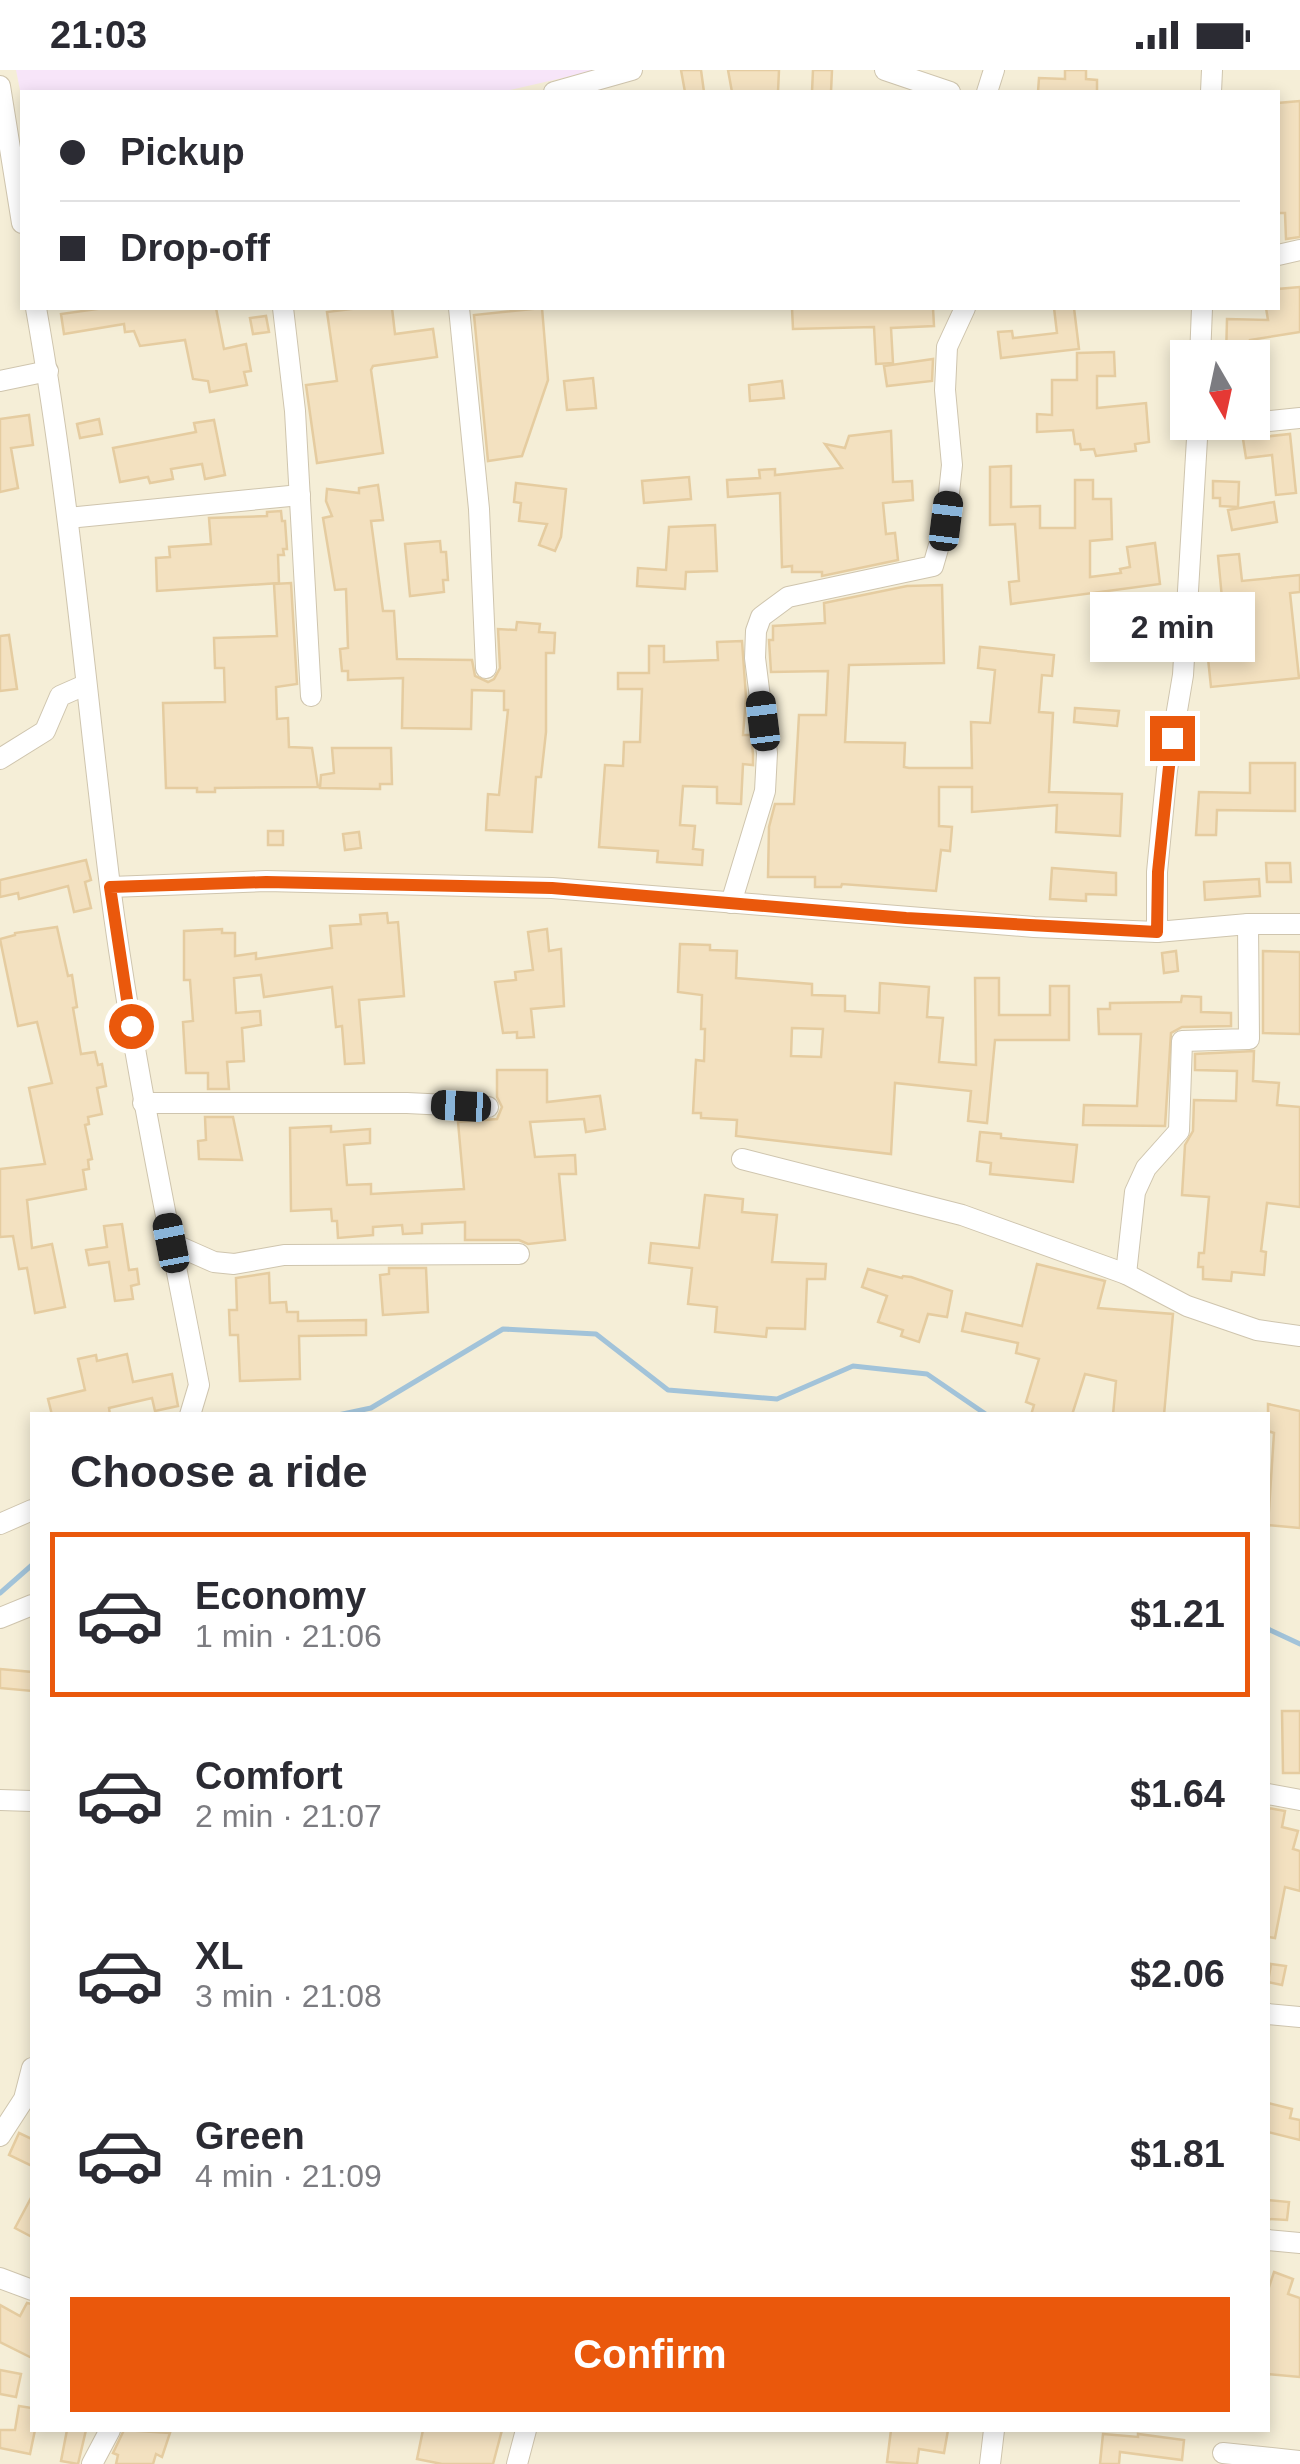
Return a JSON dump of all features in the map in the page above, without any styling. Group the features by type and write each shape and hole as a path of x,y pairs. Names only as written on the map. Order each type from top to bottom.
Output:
{"street":[{"path":"561,90 632,70"},
{"path":"884,70 944,90"},
{"path":"0,86 20,199"},
{"path":"36,310 68,518 110,887 143,1103 199,1386 191,1412"},
{"path":"283,310 300,495 311,696"},
{"path":"459,310 479,509 486,668"},
{"path":"731,903 765,790 767,753 756,658 756,631 761,616 788,597 933,566 946,521 952,465 945,390 947,348 964,310"},
{"path":"1201,340 1202,310"},
{"path":"0,381 48,371"},
{"path":"1270,420 1300,418"},
{"path":"1157,932 1167,770 1182,675 1197,440"},
{"path":"68,518 300,495"},
{"path":"0,759 45,730 60,696 85,685"},
{"path":"110,887 266,882 552,888 1034,927 1157,932 1300,924"},
{"path":"1126,1274 1135,1192 1146,1168 1179,1131 1182,1041 1249,1040 1248,924"},
{"path":"143,1103 388,1102 488,1107"},
{"path":"742,1159 962,1215 1126,1274 1187,1306 1257,1330 1300,1336"},
{"path":"171,1243 214,1262 234,1264 284,1256 519,1254"},
{"path":"0,1524 30,1511"},
{"path":"0,1618 30,1605"},
{"path":"1270,1794 1300,1800"},
{"path":"0,1800 30,1801"},
{"path":"1270,2014 1300,2017"},
{"path":"0,2136 24,2099 30,2076"},
{"path":"1270,2240 1300,2244"},
{"path":"0,2278 30,2289"},
{"path":"92,2464 109,2432"},
{"path":"517,2464 525,2432"},
{"path":"990,2464 994,2432"},
{"path":"1224,2432 1223,2458 1300,2461"}],"shaded area":[{"path":"0,70 1300,70 1300,2464 0,2464"},
{"path":"16,70 597,70 510,90 20,90"}],"building":[{"path":"681,70 701,70 704,90 685,90"},
{"path":"728,70 779,70 778,90 732,90"},
{"path":"813,70 832,70 831,90 812,90"},
{"path":"1065,70 1086,70 1086,79 1097,80 1097,90 1038,90 1039,78 1065,79"},
{"path":"1300,101 1300,237 1286,239 1285,213 1280,213 1280,103"},
{"path":"1300,287 1300,332 1226,340 1227,319 1268,320 1266,310 1280,310 1280,289"},
{"path":"90,310 216,310 224,349 246,344 251,371 244,372 247,385 210,392 208,381 193,379 185,340 140,346 134,331 125,332 124,324 64,334 61,314"},
{"path":"392,310 395,334 433,329 437,357 373,366 371,370 383,453 317,463 306,385 337,381 327,312"},
{"path":"542,310 548,380 522,456 488,461 474,315"},
{"path":"792,310 933,310 934,326 891,328 893,363 876,364 874,327 793,329"},
{"path":"1054,310 1074,310 1079,349 1001,358 998,332 1012,331 1013,338 1057,333"},
{"path":"266,316 269,332 253,334 250,318"},
{"path":"1114,352 1115,376 1097,376 1097,408 1146,403 1149,442 1135,444 1136,451 1096,456 1094,449 1081,450 1080,444 1075,444 1073,430 1037,432 1037,414 1052,415 1052,380 1077,380 1077,353"},
{"path":"933,359 932,381 887,386 884,366"},
{"path":"593,378 596,408 567,410 564,381"},
{"path":"782,381 784,398 750,401 749,385"},
{"path":"29,415 33,445 11,448 18,488 0,492 0,419"},
{"path":"99,419 102,434 80,438 77,424"},
{"path":"214,420 225,475 205,479 202,464 171,469 173,479 150,483 148,477 120,482 113,448 196,432 194,423"},
{"path":"891,431 893,482 912,481 913,500 883,503 886,534 895,533 898,560 822,576 822,572 792,572 792,566 782,567 780,493 728,497 727,480 760,478 759,470 775,469 775,475 842,468 825,444 845,448 849,436"},
{"path":"1290,434 1296,493 1276,495 1272,455 1246,458 1243,440 1270,440 1270,436"},
{"path":"1011,466 1011,507 1040,506 1040,528 1075,528 1075,480 1093,480 1093,499 1111,499 1112,539 1090,541 1090,577 1121,573 1120,569 1130,567 1127,547 1155,543 1160,584 1011,604 1009,582 1019,581 1015,524 990,525 990,467"},
{"path":"689,477 691,499 644,503 642,481"},
{"path":"1213,481 1239,482 1238,507 1220,506 1220,498 1213,498"},
{"path":"516,483 566,489 561,537 555,551 539,545 547,524 519,521 521,503 514,502"},
{"path":"378,485 383,520 371,521 383,611 394,611 397,659 472,660 475,676 488,682 500,668 498,629 516,630 517,622 540,624 539,632 555,633 554,653 546,653 546,732 541,777 536,777 532,832 486,830 488,794 499,795 508,710 504,710 504,691 472,690 471,729 402,728 403,678 348,680 348,671 342,671 340,649 348,648 346,589 335,590 323,518 332,516 326,501 327,489 359,493 359,488"},
{"path":"1274,502 1277,522 1232,530 1228,510"},
{"path":"281,511 287,549 283,549 284,555 278,555 279,583 157,591 156,558 170,557 169,547 211,544 209,518 267,516 267,512"},
{"path":"715,525 717,571 686,572 685,589 637,586 638,568 666,570 669,527"},
{"path":"440,541 441,552 446,552 448,580 443,580 444,592 410,596 405,544"},
{"path":"1239,554 1242,581 1300,575 1300,592 1290,593 1299,678 1211,687 1203,611 1223,609 1218,556"},
{"path":"291,583 297,684 276,687 277,719 288,718 289,747 312,748 318,787 215,788 215,792 166,788 163,703 225,702 224,668 215,668 214,638 277,636 274,584"},
{"path":"942,585 944,663 849,665 845,742 905,743 904,767 972,768 971,722 990,723 995,670 978,668 980,647 1054,655 1052,676 1042,675 1039,712 1053,713 1049,792 1122,794 1120,836 1056,832 1057,805 972,812 972,787 939,787 939,826 952,827 950,851 941,850 936,891 842,884 815,887 815,877 768,877 769,827 775,804 794,804 799,715 826,715 828,671 771,672 769,640 773,640 773,626 825,623 824,603 907,586"},
{"path":"9,635 17,689 0,691 0,636"},
{"path":"742,641 746,697 743,735 751,735 753,765 743,764 741,804 717,803 717,787 683,786 680,825 695,826 693,849 703,850 702,865 657,862 658,851 599,847 605,765 623,766 624,742 640,742 642,689 618,689 618,673 649,673 649,646 664,646 664,662 718,660 717,642"},
{"path":"1075,708 1119,711 1117,726 1074,722"},
{"path":"332,748 391,748 392,784 380,784 380,789 320,788 321,775 334,773"},
{"path":"1250,763 1295,763 1295,811 1217,810 1216,835 1196,835 1199,792 1250,793"},
{"path":"268,831 283,831 283,845 268,845"},
{"path":"359,832 361,848 345,850 343,834"},
{"path":"86,860 91,880 85,882 91,908 74,912 68,886 19,899 18,893 0,897 0,880"},
{"path":"1266,863 1290,863 1291,882 1267,882"},
{"path":"1052,868 1116,873 1116,895 1086,894 1086,901 1050,899"},
{"path":"1259,879 1260,896 1205,900 1204,882"},
{"path":"387,913 388,923 398,922 404,996 359,1000 364,1063 345,1064 342,1026 336,1027 332,987 264,997 261,975 234,978 236,1013 260,1011 261,1025 242,1028 244,1061 227,1062 229,1089 208,1089 208,1073 186,1073 183,1022 193,1021 190,980 184,980 184,931 222,929 222,933 235,933 235,956 256,953 256,959 332,948 330,926 361,924 360,915"},
{"path":"57,927 68,976 72,975 81,1054 95,1052 106,1086 97,1088 102,1114 88,1117 89,1124 85,1125 92,1159 88,1160 89,1169 83,1170 86,1189 27,1200 32,1248 52,1244 65,1307 35,1313 27,1268 19,1269 13,1236 0,1237 0,1169 45,1164 29,1088 52,1083 37,1022 18,1026 0,939"},
{"path":"547,929 549,951 561,949 564,1006 531,1009 534,1037 517,1038 517,1032 503,1033 495,982 516,980 515,972 533,970 528,932"},
{"path":"680,944 737,951 736,978 812,984 812,995 845,996 845,1011 879,1013 880,983 929,987 927,1017 943,1018 939,1062 976,1065 975,978 999,978 999,1015 1050,1015 1050,986 1069,986 1069,1040 995,1040 987,1123 968,1121 971,1091 895,1083 891,1154 736,1136 737,1120 701,1118 701,1113 693,1113 696,1060 704,1061 702,995 678,992","holes":["792,1028 823,1029 821,1057 791,1056"]},
{"path":"1176,951 1178,971 1164,973 1162,953"},
{"path":"1263,951 1300,952 1300,1034 1263,1033"},
{"path":"1182,996 1201,997 1201,1012 1231,1013 1231,1026 1182,1027 1171,1033 1165,1126 1083,1125 1084,1105 1137,1106 1141,1034 1099,1034 1098,1009 1110,1009 1110,1003 1181,1002"},
{"path":"1254,1051 1253,1081 1279,1083 1277,1105 1300,1107 1300,1207 1267,1203 1261,1251 1266,1252 1264,1275 1232,1272 1231,1281 1203,1279 1203,1267 1198,1267 1199,1253 1204,1253 1209,1197 1182,1195 1185,1145 1193,1131 1194,1100 1236,1101 1237,1071 1195,1070 1195,1054"},
{"path":"497,1070 547,1070 547,1102 600,1096 605,1129 586,1132 584,1119 530,1122 535,1157 575,1155 576,1174 559,1174 565,1240 528,1244 519,1240 465,1240 465,1222 422,1224 422,1233 403,1234 402,1225 373,1227 373,1235 338,1238 337,1221 332,1221 331,1209 291,1211 290,1128 331,1126 331,1132 370,1129 370,1143 344,1145 347,1185 371,1184 371,1194 464,1189 458,1122 497,1119 502,1107 497,1097"},
{"path":"205,1117 233,1117 242,1160 199,1159 198,1141 206,1140"},
{"path":"980,1132 1001,1134 1001,1138 1077,1145 1073,1182 990,1174 991,1163 977,1161"},
{"path":"705,1195 743,1199 742,1212 777,1215 772,1262 826,1264 825,1279 807,1279 805,1329 767,1328 766,1337 715,1332 717,1307 688,1304 692,1268 649,1263 651,1243 699,1248"},
{"path":"122,1224 129,1270 137,1269 139,1284 131,1286 133,1299 115,1301 109,1262 89,1265 86,1250 107,1247 104,1226"},
{"path":"1037,1264 1105,1281 1098,1308 1173,1314 1164,1412 1113,1412 1116,1381 1085,1374 1073,1412 1032,1412 1034,1405 1026,1402 1039,1359 1016,1353 1018,1343 962,1331 966,1313 1022,1326"},
{"path":"389,1268 426,1268 428,1312 383,1315 380,1275 389,1274"},
{"path":"868,1269 911,1277 952,1291 947,1317 928,1314 919,1342 901,1336 903,1330 878,1322 887,1296 862,1287"},
{"path":"269,1273 270,1303 286,1302 287,1312 298,1312 298,1321 366,1320 366,1335 299,1336 300,1379 240,1381 238,1335 230,1335 229,1310 237,1310 236,1278"},
{"path":"127,1354 133,1382 172,1374 178,1406 155,1411 152,1398 109,1408 110,1412 51,1412 48,1399 85,1390 78,1359 96,1355 97,1361"},
{"path":"1268,1404 1300,1411 1300,1528 1270,1525 1274,1433 1270,1432"},
{"path":"0,1669 30,1672 30,1691 0,1688"},
{"path":"1282,1711 1300,1711 1300,1773 1283,1773"},
{"path":"1270,1808 1285,1811 1282,1827 1298,1831 1293,1849 1300,1851 1300,1891 1285,1887 1275,1938 1270,1937"},
{"path":"1271,1964 1286,1966 1282,1985 1270,1982"},
{"path":"1270,2104 1292,2109 1290,2118 1300,2120 1300,2140 1270,2132"},
{"path":"19,2133 30,2138 30,2165 9,2155"},
{"path":"30,2200 30,2236 15,2228"},
{"path":"1270,2200 1289,2202 1287,2220 1270,2219"},
{"path":"1274,2272 1293,2279 1288,2294 1300,2298 1300,2377 1270,2374 1270,2284"},
{"path":"30,2304 30,2357 0,2342 0,2305 20,2316"},
{"path":"0,2370 21,2374 16,2397 0,2394"},
{"path":"19,2406 30,2408 30,2432 35,2432 30,2454 0,2448 0,2430 15,2430"},
{"path":"67,2432 86,2432 78,2464 61,2461"},
{"path":"123,2432 170,2433 162,2457 156,2454 153,2464 116,2464 118,2455 113,2453"},
{"path":"423,2432 501,2432 493,2464 442,2464 417,2459"},
{"path":"891,2432 948,2432 944,2453 919,2449 917,2464 887,2462"},
{"path":"1103,2434 1184,2440 1182,2460 1120,2452 1119,2464 1100,2464"}],"waterway":[{"path":"352,1412 371,1408 503,1329 596,1334 668,1390 777,1399 853,1366 927,1374 983,1412"},
{"path":"0,1593 30,1567"},
{"path":"1270,1630 1300,1644"}],"route":[{"path":"131,1026 110,887 266,882 552,888 906,918 1157,932 1158,872 1172,738"}]}
